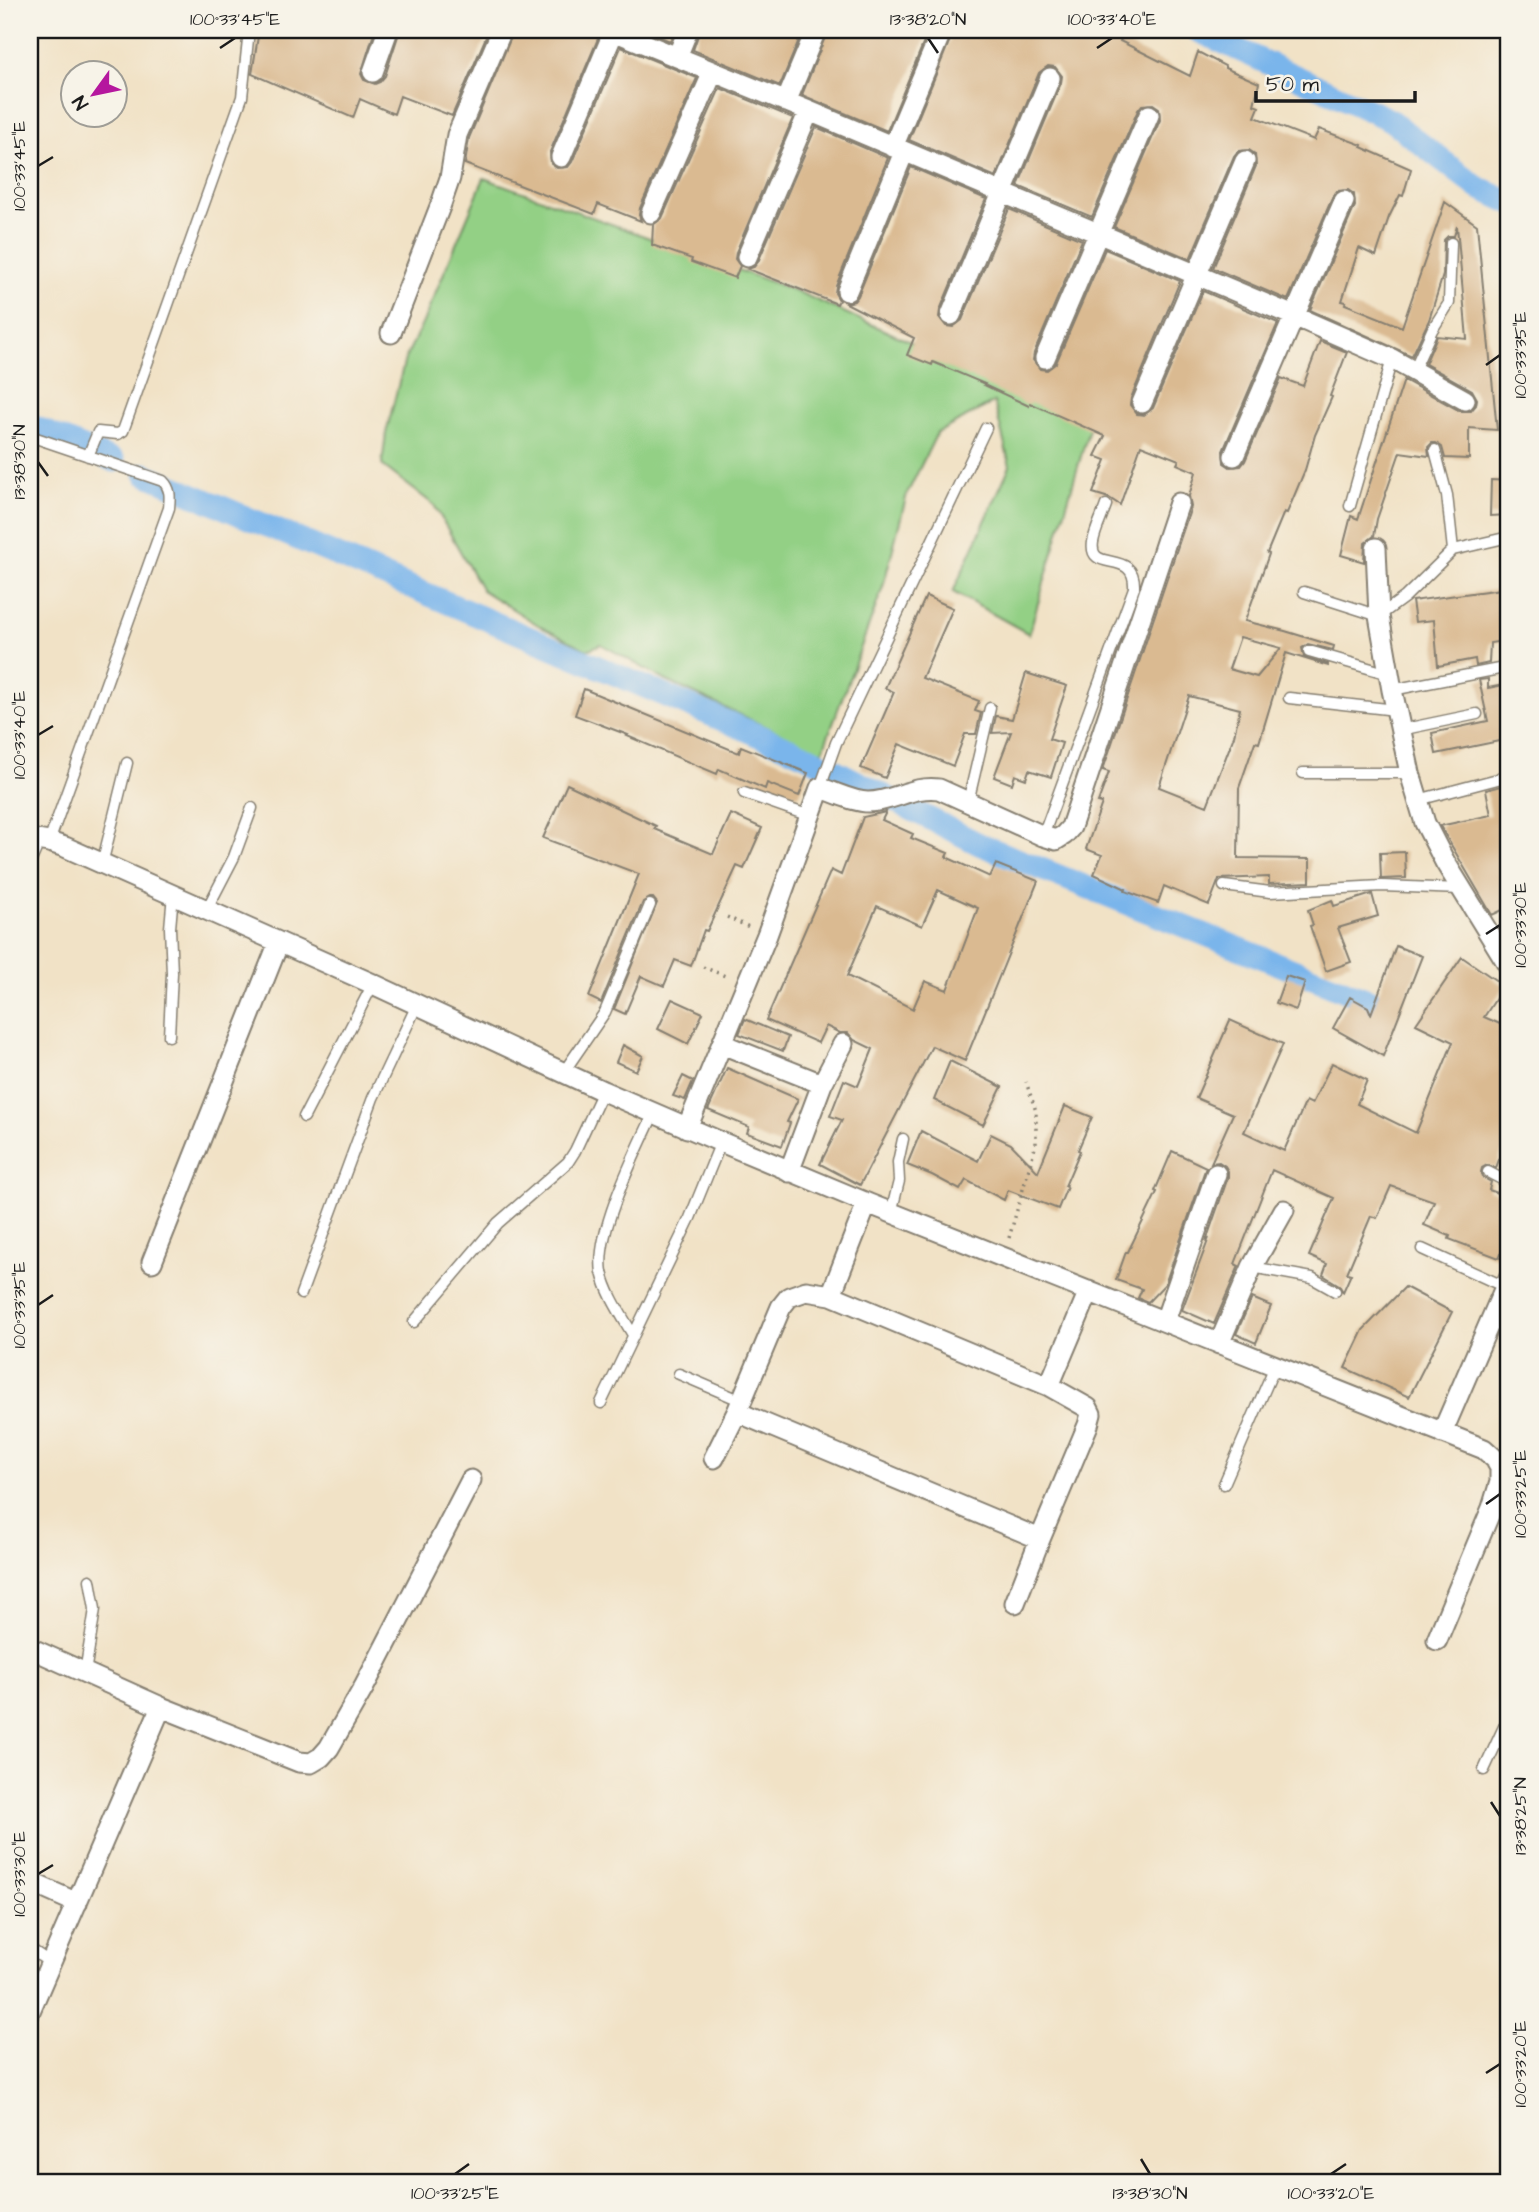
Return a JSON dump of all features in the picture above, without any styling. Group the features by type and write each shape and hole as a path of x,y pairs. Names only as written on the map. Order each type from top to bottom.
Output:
{"street":[{"path":"373,72 388,30"},
{"path":"391,333 450,178 457,135 502,30"},
{"path":"561,158 612,30 1294,316 1392,359 1465,400"},
{"path":"677,57 688,30"},
{"path":"786,102 816,30"},
{"path":"847,291 942,30"},
{"path":"651,213 713,72"},
{"path":"951,315 1050,78"},
{"path":"747,257 809,111"},
{"path":"1045,358 1149,115"},
{"path":"1143,403 1245,161"},
{"path":"1234,456 1344,201"},
{"path":"687,1128 767,935 820,788 866,802 881,801 925,787 939,789 1042,836 1056,840 1071,827 1122,647 1180,503"},
{"path":"1376,548 1379,617 1390,682 1410,773 1425,823 1445,862 1509,966"},
{"path":"39,840 103,864 207,909 687,1128 891,1213 1484,1450 1500,1468 1500,1482 1492,1508 1437,1640"},
{"path":"152,1262 279,942"},
{"path":"722,1044 822,1084"},
{"path":"789,1171 822,1084 843,1044"},
{"path":"1165,1321 1216,1174"},
{"path":"831,1295 867,1203"},
{"path":"1219,1344 1252,1267 1284,1210"},
{"path":"1442,1433 1508,1284"},
{"path":"714,1458 781,1307 789,1297 806,1291 831,1295 1049,1386 1084,1404 1091,1414 1015,1603"},
{"path":"1049,1386 1089,1291"},
{"path":"739,1406 1040,1539"},
{"path":"30,1648 161,1707 299,1762 312,1763 321,1757 364,1687 471,1480"},
{"path":"30,2011 161,1707"},
{"path":"30,1882 77,1903"}],"lane":[{"path":"88,456 98,432 118,434 123,430 242,97 249,30"},
{"path":"1414,370 1449,303 1451,243"},
{"path":"1350,506 1392,359"},
{"path":"820,788 836,743 986,428"},
{"path":"30,436 163,481 169,487 169,509 30,863"},
{"path":"1434,450 1447,495 1453,550"},
{"path":"1106,505 1093,544 1095,554 1101,560 1123,564 1132,570 1134,577 1122,647"},
{"path":"1304,592 1379,617 1405,597 1453,550 1509,537"},
{"path":"1309,652 1390,682 1509,667"},
{"path":"1289,698 1396,710"},
{"path":"968,802 990,708"},
{"path":"1400,730 1477,714"},
{"path":"103,864 127,763"},
{"path":"1303,773 1410,773"},
{"path":"1418,800 1509,776"},
{"path":"744,793 810,816"},
{"path":"207,909 234,857 252,808"},
{"path":"1224,886 1270,892 1382,886 1462,889"},
{"path":"169,1036 173,894"},
{"path":"563,1073 605,1012 650,905"},
{"path":"304,1117 373,984"},
{"path":"301,1294 373,1098 417,1005"},
{"path":"414,1322 498,1223 568,1162 603,1091"},
{"path":"633,1335 609,1292 602,1272 602,1252 627,1170 654,1114"},
{"path":"891,1213 899,1181 898,1163 903,1139"},
{"path":"601,1403 690,1217 721,1142"},
{"path":"1488,1172 1509,1183"},
{"path":"1422,1248 1508,1284"},
{"path":"1252,1267 1312,1278 1335,1291"},
{"path":"1224,1484 1275,1366"},
{"path":"679,1374 739,1406"},
{"path":"85,1673 95,1609 90,1580"},
{"path":"1484,1770 1509,1716"},
{"path":"30,1949 51,1963"}],"path":[{"path":"703,967 746,985"},
{"path":"1004,1257 1036,1143 1036,1111 1026,1082"}],"green space":[{"path":"484,178 796,291 1091,422 1029,634 953,592 1010,466 994,402 937,433 907,494 883,587 822,753 667,681 601,644 587,650 543,628 482,590 434,505 382,465 386,433 405,359"}],"building":[{"path":"259,30 375,30 361,74 364,80 375,84 385,76 400,30 489,30 452,116 400,96 394,114 360,99 353,118 252,74"},
{"path":"514,30 599,30 600,34 550,152 551,164 557,168 568,167 572,162 621,47 697,78 640,208 641,221 598,204 594,214 465,164 469,138"},
{"path":"643,30 675,30 670,41"},
{"path":"700,30 803,30 780,86 693,50"},
{"path":"828,30 929,30 887,131 802,95"},
{"path":"954,30 1125,30 1120,41 1190,76 1198,52 1259,83 1254,105 1259,107 1255,117 1314,140 1319,129 1362,145 1361,147 1411,169 1403,196 1400,195 1389,217 1376,256 1359,248 1342,301 1402,327 1445,202 1477,225 1497,430 1469,428 1469,459 1445,458 1442,447 1436,443 1428,447 1429,456 1400,452 1377,519 1374,536 1365,543 1364,562 1341,555 1351,516 1358,519 1404,380 1460,411 1471,411 1476,405 1477,399 1472,390 1425,364 1437,336 1467,339 1457,226 1454,236 1448,236 1444,240 1443,275 1429,320 1412,356 1310,310 1355,206 1354,194 1348,190 1337,191 1333,196 1288,300 1213,268 1256,166 1255,154 1249,150 1238,151 1234,156 1190,259 1114,227 1160,120 1159,108 1153,104 1142,105 1138,110 1092,217 1018,186 1061,83 1062,76 1055,67 1048,66 1039,73 996,177 909,140"},
{"path":"720,88 793,118 736,252 735,259 740,266 735,278 652,245 653,225 662,218"},
{"path":"816,127 888,158 836,286 835,293 839,300 837,304 748,269 758,262"},
{"path":"911,167 986,199 940,310 939,317 946,326 953,327 962,320 1009,209 1082,240 1034,353 1033,360 1040,369 1047,370 1056,363 1105,249 1180,281 1131,398 1130,405 1137,414 1144,415 1153,408 1203,291 1278,323 1223,451 1224,463 1230,467 1241,466 1245,461 1281,378 1303,386 1320,341 1347,352 1330,396 1332,397 1315,435 1305,470 1267,553 1269,554 1245,621 1334,646 1333,650 1308,644 1302,648 1304,657 1328,666 1286,653 1259,743 1255,742 1239,788 1238,858 1310,859 1310,882 1269,884 1269,877 1219,879 1209,905 1164,886 1158,903 1125,891 1126,889 1094,874 1102,855 1086,849 1102,803 1098,802 1109,772 1103,770 1191,507 1189,496 1196,472 1177,464 1179,460 1141,445 1120,505 1093,493 1106,460 1095,456 1105,436 1030,403 1029,406 933,362 932,365 907,355 914,338 846,303 854,301","holes":["1240,637 1281,648 1257,677 1229,669","1189,696 1240,709 1234,736 1207,806 1159,787"]},
{"path":"1491,480 1509,481 1509,515 1490,516"},
{"path":"1509,588 1509,640 1490,643 1489,663 1476,666 1475,659 1438,666 1434,620 1415,622 1412,601"},
{"path":"926,596 953,608 922,678 979,701 975,711 981,713 976,734 965,734 953,766 899,744 885,778 861,768 894,692 885,688"},
{"path":"1026,673 1067,686 1049,739 1062,743 1051,777 1029,770 1026,779 1015,775 1012,784 994,777 1011,732 992,733 996,716 1012,719"},
{"path":"1488,679 1488,688 1509,684 1509,739 1436,754 1432,733 1488,721 1479,680"},
{"path":"584,689 739,753 741,746 808,773 799,796 767,783 765,789 719,769 717,774 575,715"},
{"path":"567,784 656,826 654,829 713,854 731,814 762,828 744,869 737,866 707,931 704,930 691,966 675,960 664,986 641,976 625,1014 614,1009 657,903 653,898 643,902 601,1003 589,997 639,874 543,838"},
{"path":"1509,784 1509,907 1492,915 1440,826 1491,815 1486,790"},
{"path":"886,812 882,820 913,834 911,838 948,853 946,857 990,877 996,864 1038,881 965,1061 932,1046 860,1185 820,1164 842,1120 830,1116 844,1080 858,1086 873,1049 854,1040 848,1033 840,1033 826,1026 818,1043 766,1020 831,870 841,875 863,817","holes":["938,890 978,908 947,990 925,981 913,1009 847,976 877,906 922,926"]},
{"path":"1405,852 1406,878 1381,879 1380,853"},
{"path":"1372,894 1378,916 1338,928 1351,962 1326,971 1310,926 1313,925 1308,910 1332,900 1334,906"},
{"path":"1396,946 1422,956 1383,1056 1333,1028 1350,997 1368,1007 1371,1014"},
{"path":"1462,957 1504,986 1484,1017 1509,1028 1509,1141 1506,1140 1496,1168 1487,1165 1481,1172 1482,1177 1491,1182 1489,1190 1509,1197 1509,1232 1499,1258 1449,1239 1450,1236 1424,1225 1434,1201 1391,1186 1377,1218 1371,1216 1347,1273 1351,1274 1343,1292 1339,1285 1323,1275 1327,1264 1309,1256 1334,1198 1272,1170 1235,1264 1239,1266 1214,1324 1182,1310 1228,1177 1225,1166 1219,1162 1211,1163 1233,1114 1196,1098 1230,1020 1283,1044 1244,1132 1284,1151 1306,1101 1312,1104 1332,1063 1367,1080 1357,1104 1416,1133 1453,1042 1416,1024"},
{"path":"1286,976 1305,982 1296,1010 1276,1003"},
{"path":"672,999 703,1013 688,1044 658,1029"},
{"path":"745,1019 788,1037 783,1051 739,1034"},
{"path":"623,1045 643,1056 636,1071 616,1062"},
{"path":"950,1061 1002,1087 983,1125 934,1100"},
{"path":"727,1068 798,1099 787,1122 790,1123 782,1146 747,1133 749,1127 708,1110"},
{"path":"683,1076 693,1081 685,1100 673,1096"},
{"path":"1065,1106 1092,1117 1058,1209 1008,1190 1004,1200 966,1180 960,1190 907,1165 921,1131 978,1161 991,1134 1011,1144 1038,1172"},
{"path":"1172,1151 1206,1167 1165,1284 1148,1302 1138,1298 1142,1289 1116,1280 1126,1252 1157,1192 1155,1191"},
{"path":"1405,1287 1452,1312 1409,1397 1345,1368 1363,1330"},
{"path":"1252,1298 1271,1306 1256,1343 1236,1334"}],"waterway":[{"path":"1196,30 1390,120 1477,187 1509,202"},
{"path":"30,425 114,461"},
{"path":"145,474 807,756 979,844 1373,1002"}]}
